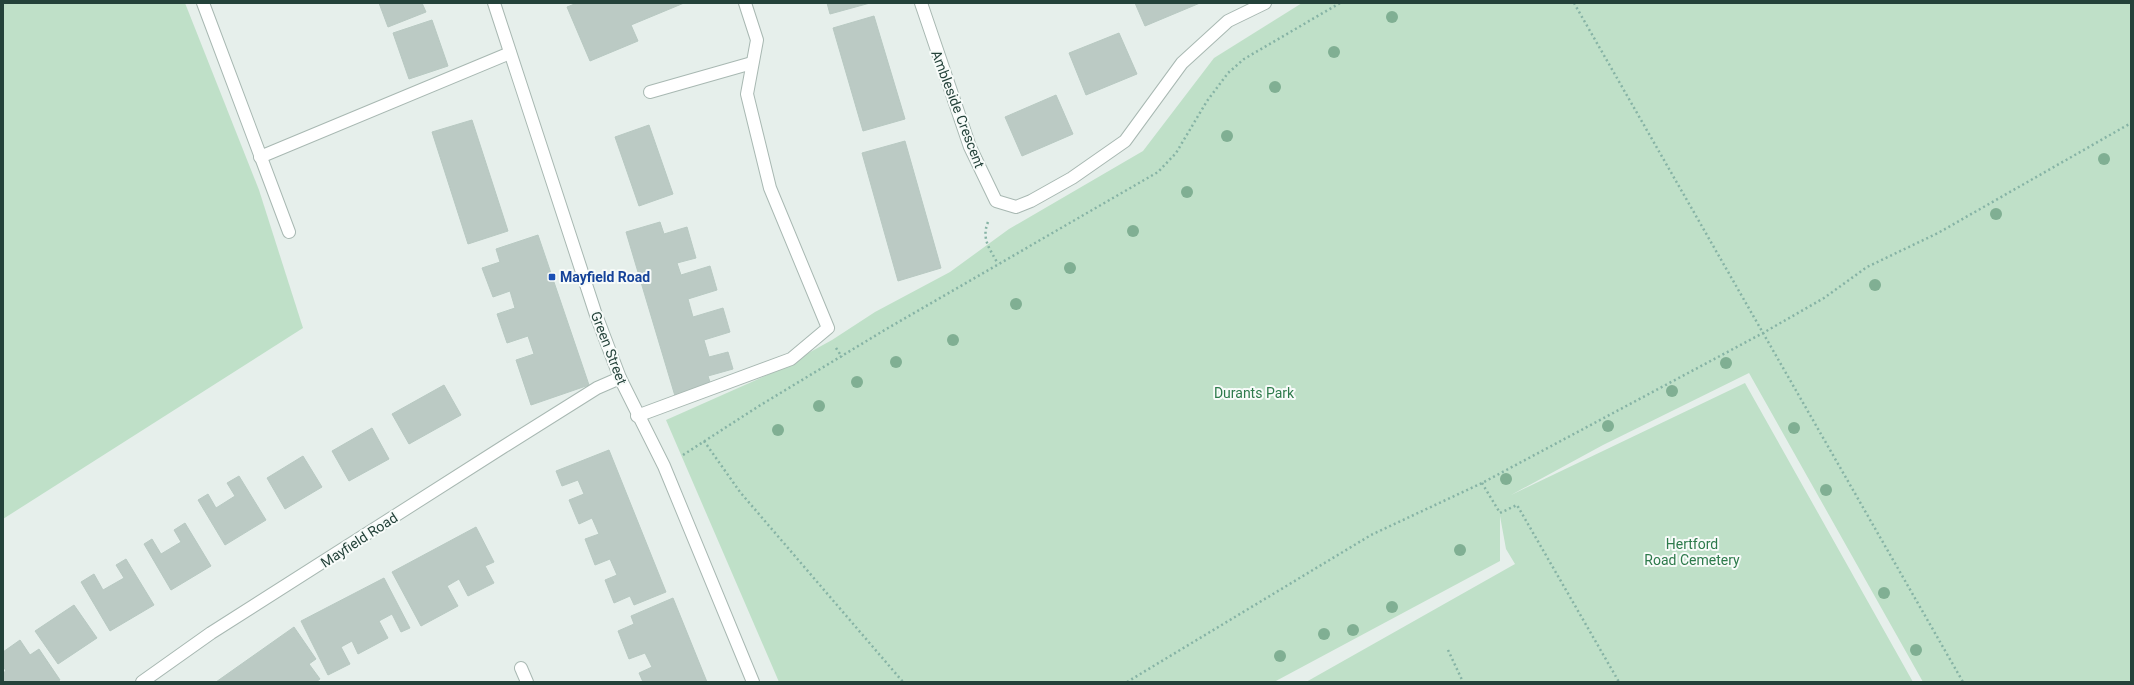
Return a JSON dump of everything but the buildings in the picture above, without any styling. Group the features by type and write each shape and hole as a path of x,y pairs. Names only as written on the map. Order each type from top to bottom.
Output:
{"street":[{"path":"203,3 289,232"},
{"name":"Green Street","path":"494,3 596,315 620,378 637,416 664,466 753,682"},
{"path":"637,416 791,359 828,328 770,188 747,94 757,40 745,3"},
{"name":"Ambleside Crescent","path":"921,3 970,147 996,201"},
{"path":"996,201 1016,206 1031,201 1072,178 1125,141 1182,63 1228,21 1265,3"},
{"path":"260,157 510,52"},
{"path":"650,92 752,63"},
{"name":"Mayfield Road","path":"142,682 211,633 502,447 597,388 620,378"},
{"path":"521,668 527,682"}],"path":[{"path":"680,457 704,440 998,264 1036,244 1158,172 1176,153 1207,101 1228,72 1244,58 1340,3"},
{"path":"1574,3 1963,682"},
{"path":"1127,682 1371,535 1482,484 1763,333 1824,298 1867,267 1938,233 2131,123"},
{"path":"996,201 984,231 987,244 998,264"},
{"path":"704,440 740,492 903,682"},
{"path":"1482,484 1500,513 1517,505 1619,682"},
{"path":"1448,650 1463,682"}],"green space":[{"path":"3,3 185,3 259,190 303,328 3,519"},
{"name":"Durants Park","path":"1302,3 2131,3 2131,682 1923,682 1749,373 1603,445 1511,495 1745,383 1913,682 1306,682 1515,564 1506,549 1500,516 1500,561 1274,682 779,682 666,420 774,372 832,340 875,312 950,272 1009,229 1143,151 1214,58"}],"place":[{"name":"Mayfield Road","path":"552,277"}],"park label":[{"name":"Hertford Road Cemetery","path":"1692,552"}]}
